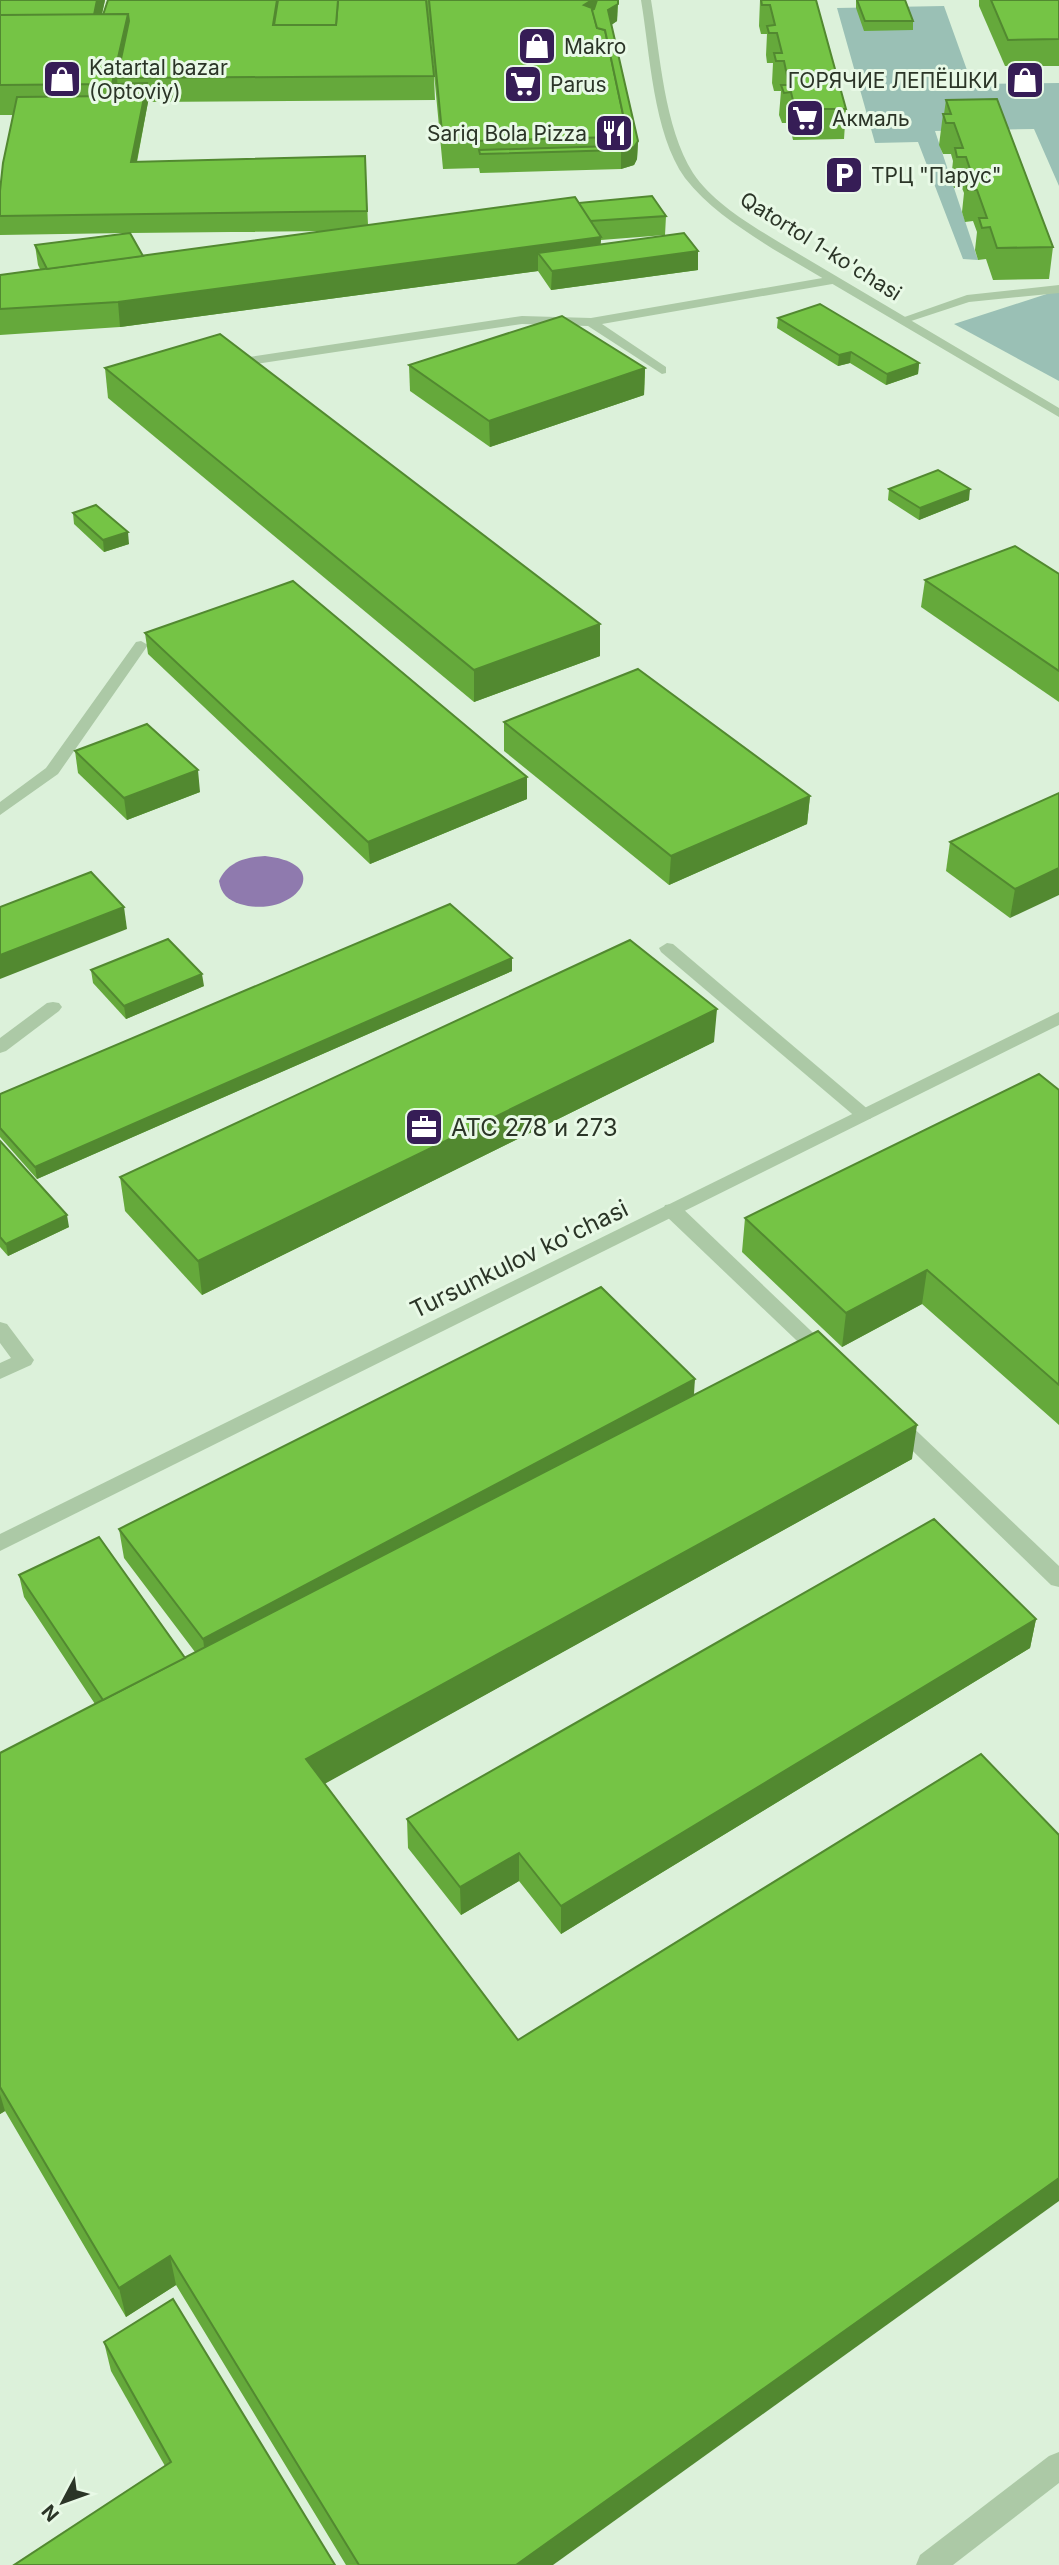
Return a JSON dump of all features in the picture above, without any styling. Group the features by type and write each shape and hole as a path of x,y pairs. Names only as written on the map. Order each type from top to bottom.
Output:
{"street":[{"name":"Qatortol 1-ko'chasi","path":"646,0 671,131 689,176 707,194 789,254 1059,413"},
{"path":"243,362 522,320 592,322 834,280"},
{"path":"902,320 967,299 1059,289"},
{"path":"592,322 662,370"},
{"path":"0,810 52,771 141,645"},
{"path":"667,948 864,1115"},
{"path":"0,1046 53,1007"},
{"name":"Tursunkulov ko'chasi","path":"0,1543 1059,1018"},
{"path":"672,1210 841,1371"},
{"path":"0,1329 24,1360 0,1371"},
{"path":"880,1409 1059,1579"},
{"path":"930,2565 1059,2466"}],"shaded area":[{"path":"944,6 972,84 1059,83 1059,186 1034,129 935,131 978,260 963,259 918,142 875,143 837,8"},
{"path":"1059,290 1059,381 954,324"},
{"path":"265,856 287,861 300,869 303,879 300,889 290,898 259,907 240,904 226,896 219,881 227,869 244,859"}],"building":[{"path":"0,0 97,0 94,15 0,15"},
{"path":"108,0 277,0 273,25 336,25 338,0 426,0 434,76 117,78 129,21 128,14 103,15"},
{"path":"278,0 338,0 336,25 274,25"},
{"name":"Parus","path":"429,0 592,0 584,5 592,8 597,28 605,30 627,133 614,137 443,142"},
{"path":"597,0 618,0 618,4 608,10 638,141 634,147 621,150 480,154 479,150 614,146 627,141 605,30 597,28 592,10"},
{"path":"761,0 816,0 846,109 795,109 791,92 784,93 781,85 789,85 784,61 776,61 774,53 782,53 777,33 769,33 767,26 775,25 770,5 762,5"},
{"path":"857,0 905,0 913,21 865,21"},
{"path":"991,0 1059,0 1059,39 1008,40"},
{"path":"128,14 112,84 0,85 0,15"},
{"path":"147,83 131,162 365,156 367,211 0,216 3,163 17,97 114,96 118,84"},
{"path":"997,99 1053,247 997,248 990,227 982,228 979,218 987,218 977,190 968,190 965,181 974,181 966,157 957,157 955,148 963,148 954,123 946,123 943,114 951,114 946,100"},
{"path":"652,196 666,216 590,221 578,203"},
{"path":"575,197 601,237 118,302 0,309 0,275"},
{"path":"130,233 143,256 47,269 35,245"},
{"path":"684,233 698,251 552,271 538,253"},
{"path":"820,304 919,363 887,374 851,352 839,355 778,318"},
{"path":"562,316 645,368 489,421 409,365"},
{"path":"220,334 600,624 474,670 105,368"},
{"path":"938,470 970,489 920,508 889,489"},
{"path":"96,505 128,532 103,540 73,513"},
{"path":"1015,546 1059,574 1059,671 925,580"},
{"path":"293,581 527,777 368,842 145,633"},
{"path":"638,669 810,796 671,856 504,722"},
{"path":"147,724 198,770 124,798 75,751"},
{"path":"1059,793 1059,868 1015,889 950,842"},
{"path":"91,872 124,907 0,955 0,907"},
{"path":"450,904 512,958 35,1167 0,1128 0,1094"},
{"path":"168,939 202,974 124,1006 91,970"},
{"name":"АТС 278 и 273","path":"630,940 717,1009 198,1261 120,1177"},
{"path":"1039,1074 1059,1090 1059,1385 927,1270 846,1313 745,1218"},
{"path":"0,1141 67,1215 6,1244 0,1237"},
{"path":"601,1287 695,1379 203,1639 119,1529"},
{"path":"818,1331 917,1425 306,1759 518,2040 981,1754 1059,1835 1059,2178 516,2565 359,2565 170,2256 119,2288 0,2087 0,1753"},
{"path":"934,1519 1036,1619 561,1906 519,1853 460,1887 407,1819"},
{"path":"99,1537 185,1658 103,1700 19,1575"},
{"path":"173,2299 335,2565 14,2565 171,2462 104,2342"}],"place":[{"name":"Makro","path":"537,46"},
{"name":"Katartal bazar (Optoviy)","path":"62,79"},
{"name":"ГОРЯЧИЕ ЛЕПЁШКИ","path":"1025,80"},
{"name":"Parus","path":"523,84"},
{"name":"Акмаль","path":"805,118"},
{"name":"Sariq Bola Pizza","path":"614,133"},
{"name":"ТРЦ \"Парус\"","path":"844,175"},
{"name":"АТС 278 и 273","path":"424,1127"}]}
